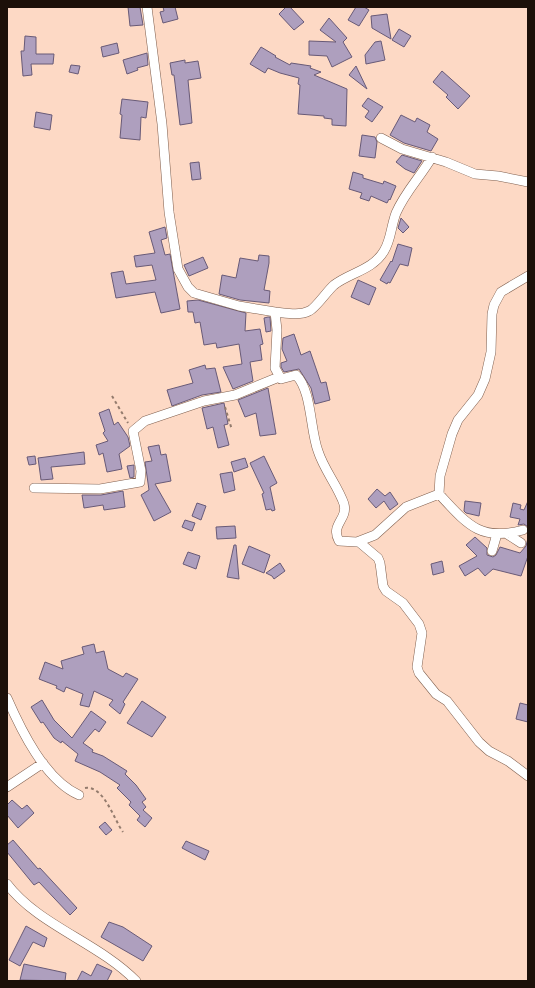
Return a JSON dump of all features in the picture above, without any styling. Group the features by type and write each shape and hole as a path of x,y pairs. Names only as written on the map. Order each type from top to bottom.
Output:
{"street":[{"path":"147,7 162,124 169,212 178,269 188,287 194,293 239,306 276,312 301,314 311,311 323,295 336,284 364,269 377,260 384,252 390,238 395,214 404,196 422,175 432,157"},
{"path":"381,138 402,149 432,157 475,174 498,176 528,182"},
{"path":"523,530 507,534 487,533 467,524 442,497 440,476 452,434 458,420 478,395 488,366 494,305 501,292 528,276"},
{"path":"276,312 277,330 275,368 279,377"},
{"path":"34,488 100,489 140,482 141,471 133,431 145,421 204,401 225,398 279,377 281,379 296,375 306,393 318,452 344,505 344,515 336,527 335,534 339,541 359,542 375,535 406,507 442,497"},
{"path":"492,551 497,534"},
{"path":"507,534 521,543"},
{"path":"359,542 378,558 380,563 382,586 386,591 403,603 419,624 422,633 417,667 419,673 436,694 445,699 480,742 490,751 508,761 528,776"},
{"path":"7,698 27,739 43,763 68,789 80,794"},
{"path":"7,787 43,763"},
{"path":"7,884 27,905 96,949 136,981"}],"path":[{"path":"112,396 133,431"},
{"path":"225,398 226,410 232,430"},
{"path":"68,789 78,790 88,788 97,791 108,804 123,832"}],"building":[{"path":"128,7 140,7 143,25 130,26"},
{"path":"163,7 175,7 178,19 163,23 160,12 164,11"},
{"path":"286,7 290,7 304,22 294,30 279,14"},
{"path":"356,7 364,7 369,10 359,26 348,20"},
{"path":"387,14 391,39 372,28 371,16"},
{"path":"329,18 347,38 343,42 352,57 332,67 327,56 309,55 309,41 336,42 320,30"},
{"path":"399,29 411,36 404,47 392,40"},
{"path":"25,36 36,37 36,54 54,54 53,64 31,64 32,75 23,76 21,51 24,51"},
{"path":"381,41 385,60 366,64 365,55 375,42"},
{"path":"117,43 119,53 103,57 101,47"},
{"path":"261,47 290,65 291,63 311,66 310,68 321,72 314,75 347,89 346,126 332,125 332,119 324,118 324,116 298,114 299,78 268,68 265,73 250,64"},
{"path":"147,53 148,65 137,68 138,70 127,74 123,60"},
{"path":"185,60 185,63 198,61 201,78 188,80 192,123 180,125 174,75 172,75 170,63"},
{"path":"71,65 80,66 78,74 69,72"},
{"path":"356,66 367,89 349,75"},
{"path":"442,71 470,96 458,109 446,97 448,95 433,82"},
{"path":"368,98 383,107 372,122 365,117 369,111 362,106"},
{"path":"122,99 148,102 146,118 141,117 140,140 120,138 122,115 120,114"},
{"path":"36,112 52,115 50,130 34,127"},
{"path":"401,115 415,122 417,118 430,125 427,132 438,139 431,151 404,143 390,135"},
{"path":"362,135 375,137 377,142 375,158 359,156"},
{"path":"402,155 422,161 414,173 405,169 396,162"},
{"path":"199,162 201,179 192,180 190,163"},
{"path":"353,172 363,175 363,178 383,184 384,181 396,186 390,200 389,199 387,203 371,196 369,201 360,198 362,193 349,189"},
{"path":"401,218 409,227 403,233 398,228"},
{"path":"165,227 167,238 161,240 165,255 170,254 180,309 161,313 155,292 116,298 111,273 123,271 126,284 156,280 152,265 136,267 134,256 155,253 149,232"},
{"path":"398,244 412,248 408,266 400,264 390,283 388,282 387,284 380,280 391,261 392,262"},
{"path":"259,255 269,256 264,290 270,291 269,303 240,300 219,294 222,275 236,278 240,258 258,261"},
{"path":"203,257 208,268 189,276 184,265"},
{"path":"358,280 376,288 369,305 351,297"},
{"path":"198,300 246,313 245,331 260,329 263,344 260,345 262,360 250,362 253,381 233,389 223,367 242,364 239,344 217,348 216,343 204,345 200,322 195,323 193,312 188,312 187,301"},
{"path":"270,317 271,331 266,332 264,318"},
{"path":"294,334 301,355 310,351 321,383 326,382 330,400 315,404 311,388 299,369 284,372 281,367 281,363 287,361 282,349 283,338"},
{"path":"205,365 206,369 215,368 221,392 202,395 172,406 167,390 193,383 189,370"},
{"path":"268,388 276,434 260,436 256,413 245,417 238,400"},
{"path":"224,403 228,424 224,425 229,445 218,448 213,427 207,429 202,408"},
{"path":"109,409 114,425 118,422 128,437 130,446 119,454 122,469 107,472 103,453 99,455 96,445 108,441 103,433 105,431 99,413"},
{"path":"159,445 161,455 166,454 171,481 155,484 171,512 154,521 141,495 149,490 145,462 152,461 148,447"},
{"path":"84,452 85,464 51,467 53,479 41,480 38,458"},
{"path":"35,456 36,464 29,465 27,457"},
{"path":"264,456 277,483 270,487 275,510 272,511 271,509 266,510 262,494 264,493 250,463"},
{"path":"245,458 248,467 234,472 231,462"},
{"path":"134,465 134,477 130,478 127,466"},
{"path":"232,472 235,490 224,493 220,474"},
{"path":"377,489 385,496 390,492 398,504 390,510 384,501 376,508 368,499"},
{"path":"123,491 125,507 104,510 103,505 84,508 82,495 101,495"},
{"path":"465,501 481,503 479,516 466,513 464,511"},
{"path":"528,501 528,527 524,524 518,525 520,519 510,517 513,503 521,505 520,509 524,510"},
{"path":"197,503 206,506 201,520 192,516"},
{"path":"185,520 195,523 192,531 182,527"},
{"path":"235,526 236,538 217,539 216,527"},
{"path":"475,537 487,548 487,555 493,557 496,555 500,547 520,553 526,546 528,538 528,556 521,576 493,569 485,576 478,568 465,576 459,566 477,556 466,545"},
{"path":"234,545 236,545 239,579 227,577"},
{"path":"249,546 270,555 264,573 242,564"},
{"path":"188,552 200,556 196,569 183,564"},
{"path":"442,561 444,572 433,575 431,564"},
{"path":"280,563 285,571 274,579 266,573"},
{"path":"94,644 96,653 104,651 108,669 123,677 126,673 138,679 123,702 125,704 120,714 109,705 113,700 94,691 89,707 80,705 83,694 66,687 64,692 56,688 57,686 39,679 45,662 63,669 61,661 84,654 82,647"},
{"path":"42,700 54,720 72,738 91,711 106,722 99,732 95,729 83,743 93,750 92,752 103,756 127,771 125,774 136,785 146,799 142,802 146,807 143,810 152,818 145,827 137,820 140,816 129,805 131,802 117,788 120,785 100,772 75,761 78,754 62,741 61,743 54,738 43,722 41,723 31,707"},
{"path":"142,701 166,717 152,737 127,723"},
{"path":"520,703 528,705 528,722 516,719"},
{"path":"12,800 22,809 27,805 34,813 18,828 7,815 7,805"},
{"path":"105,822 112,830 106,835 99,827"},
{"path":"13,840 38,869 40,868 77,908 70,915 39,882 34,885 7,852 7,845"},
{"path":"186,841 209,851 205,860 182,848"},
{"path":"109,922 123,927 152,946 143,961 101,937"},
{"path":"26,926 47,938 44,947 33,942 20,966 9,960"},
{"path":"24,964 66,973 65,981 20,980"},
{"path":"97,964 112,971 107,981 77,981 82,971 91,976"}]}
